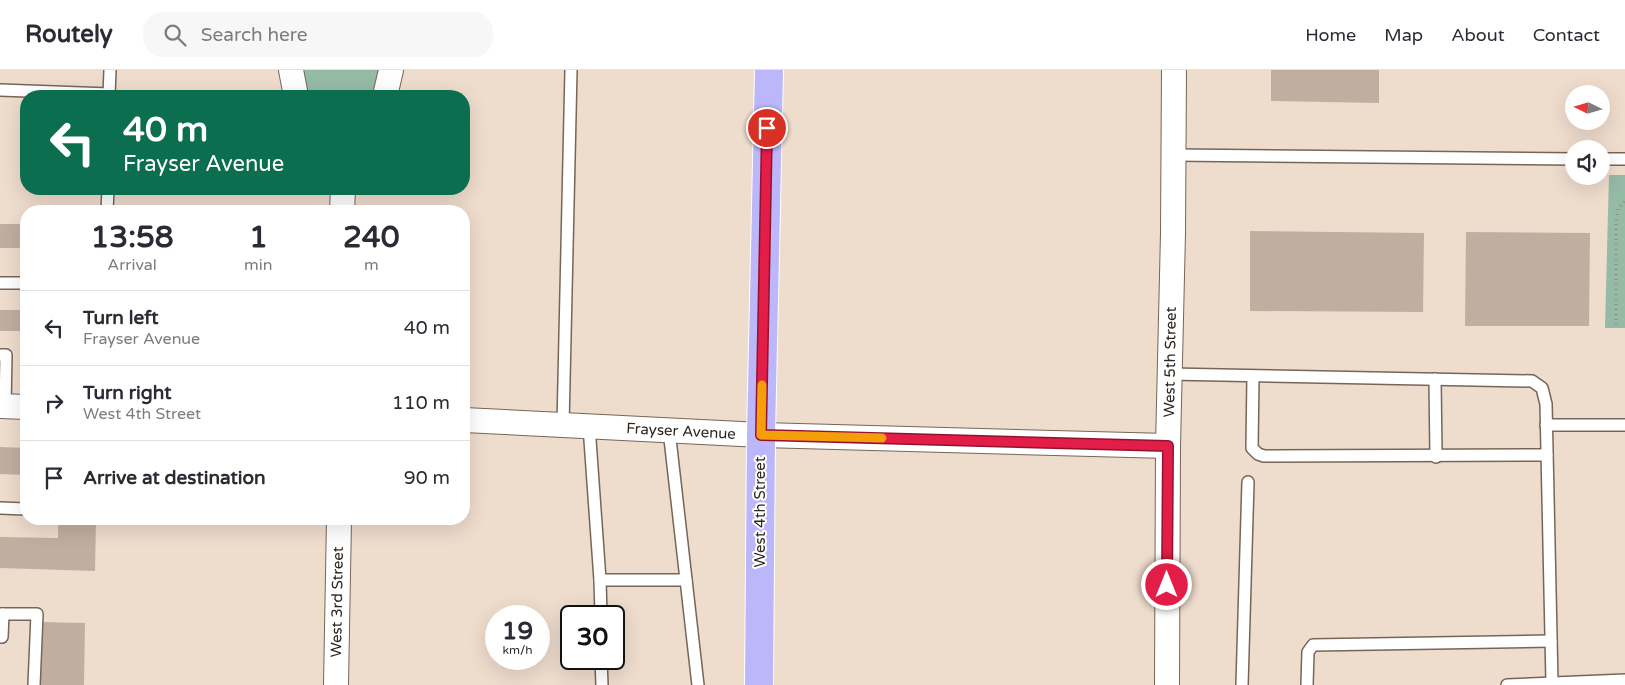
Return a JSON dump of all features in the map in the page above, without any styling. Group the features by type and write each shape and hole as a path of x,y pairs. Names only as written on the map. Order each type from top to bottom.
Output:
{"main road":[{"name":"West 4th Street","path":"759,685 761,435 769,70"}],"street":[{"path":"291,70 295,90"},
{"path":"386,90 391,70"},
{"name":"West 5th Street","path":"1167,685 1168,446 1174,70"},
{"name":"Frayser Avenue","path":"470,420 761,435 1168,446"},
{"name":"West 3rd Street","path":"336,685 338,525"}],"lane":[{"path":"109,90 110,70"},
{"path":"564,425 570,70"},
{"path":"0,90 20,91"},
{"path":"1174,155 1565,159"},
{"path":"1610,159 1625,159"},
{"path":"0,283 20,283"},
{"path":"0,355 6,355 10,407"},
{"path":"1170,374 1532,381 1542,388 1546,404 1552,683"},
{"path":"1253,376 1252,448 1258,454 1264,456 1547,455"},
{"path":"1436,379 1436,456"},
{"path":"1546,425 1625,425"},
{"path":"589,426 601,605"},
{"path":"669,430 698,685"},
{"path":"1242,685 1248,482"},
{"path":"0,508 20,509"},
{"path":"600,580 686,580"},
{"path":"2,637 1,614 37,614 34,685"},
{"path":"1307,685 1308,652 1313,645 1551,641"},
{"path":"602,670 602,685"},
{"path":"1507,685 1625,680"}],"path":[{"path":"1616,325 1616,222 1618,209 1625,201"}],"green space":[{"path":"301,70 385,70 381,90 304,90"},
{"path":"1610,175 1625,175 1625,328 1605,328"}],"building":[{"path":"1271,70 1379,70 1379,103 1271,101"},
{"path":"0,224 20,224 20,248 0,248"},
{"path":"1250,231 1424,233 1423,312 1250,311"},
{"path":"1466,232 1590,233 1589,326 1465,326"},
{"path":"0,310 20,310 20,331 0,331"},
{"path":"0,447 20,448 20,475 0,474"},
{"path":"58,525 96,525 95,571 0,568 0,537 58,538"},
{"path":"40,622 85,623 84,685 38,685"}],"slow traffic":[{"path":"762,385 761,435 882,438"}],"route":[{"path":"767,128 761,435 1168,446 1167,585"}]}
